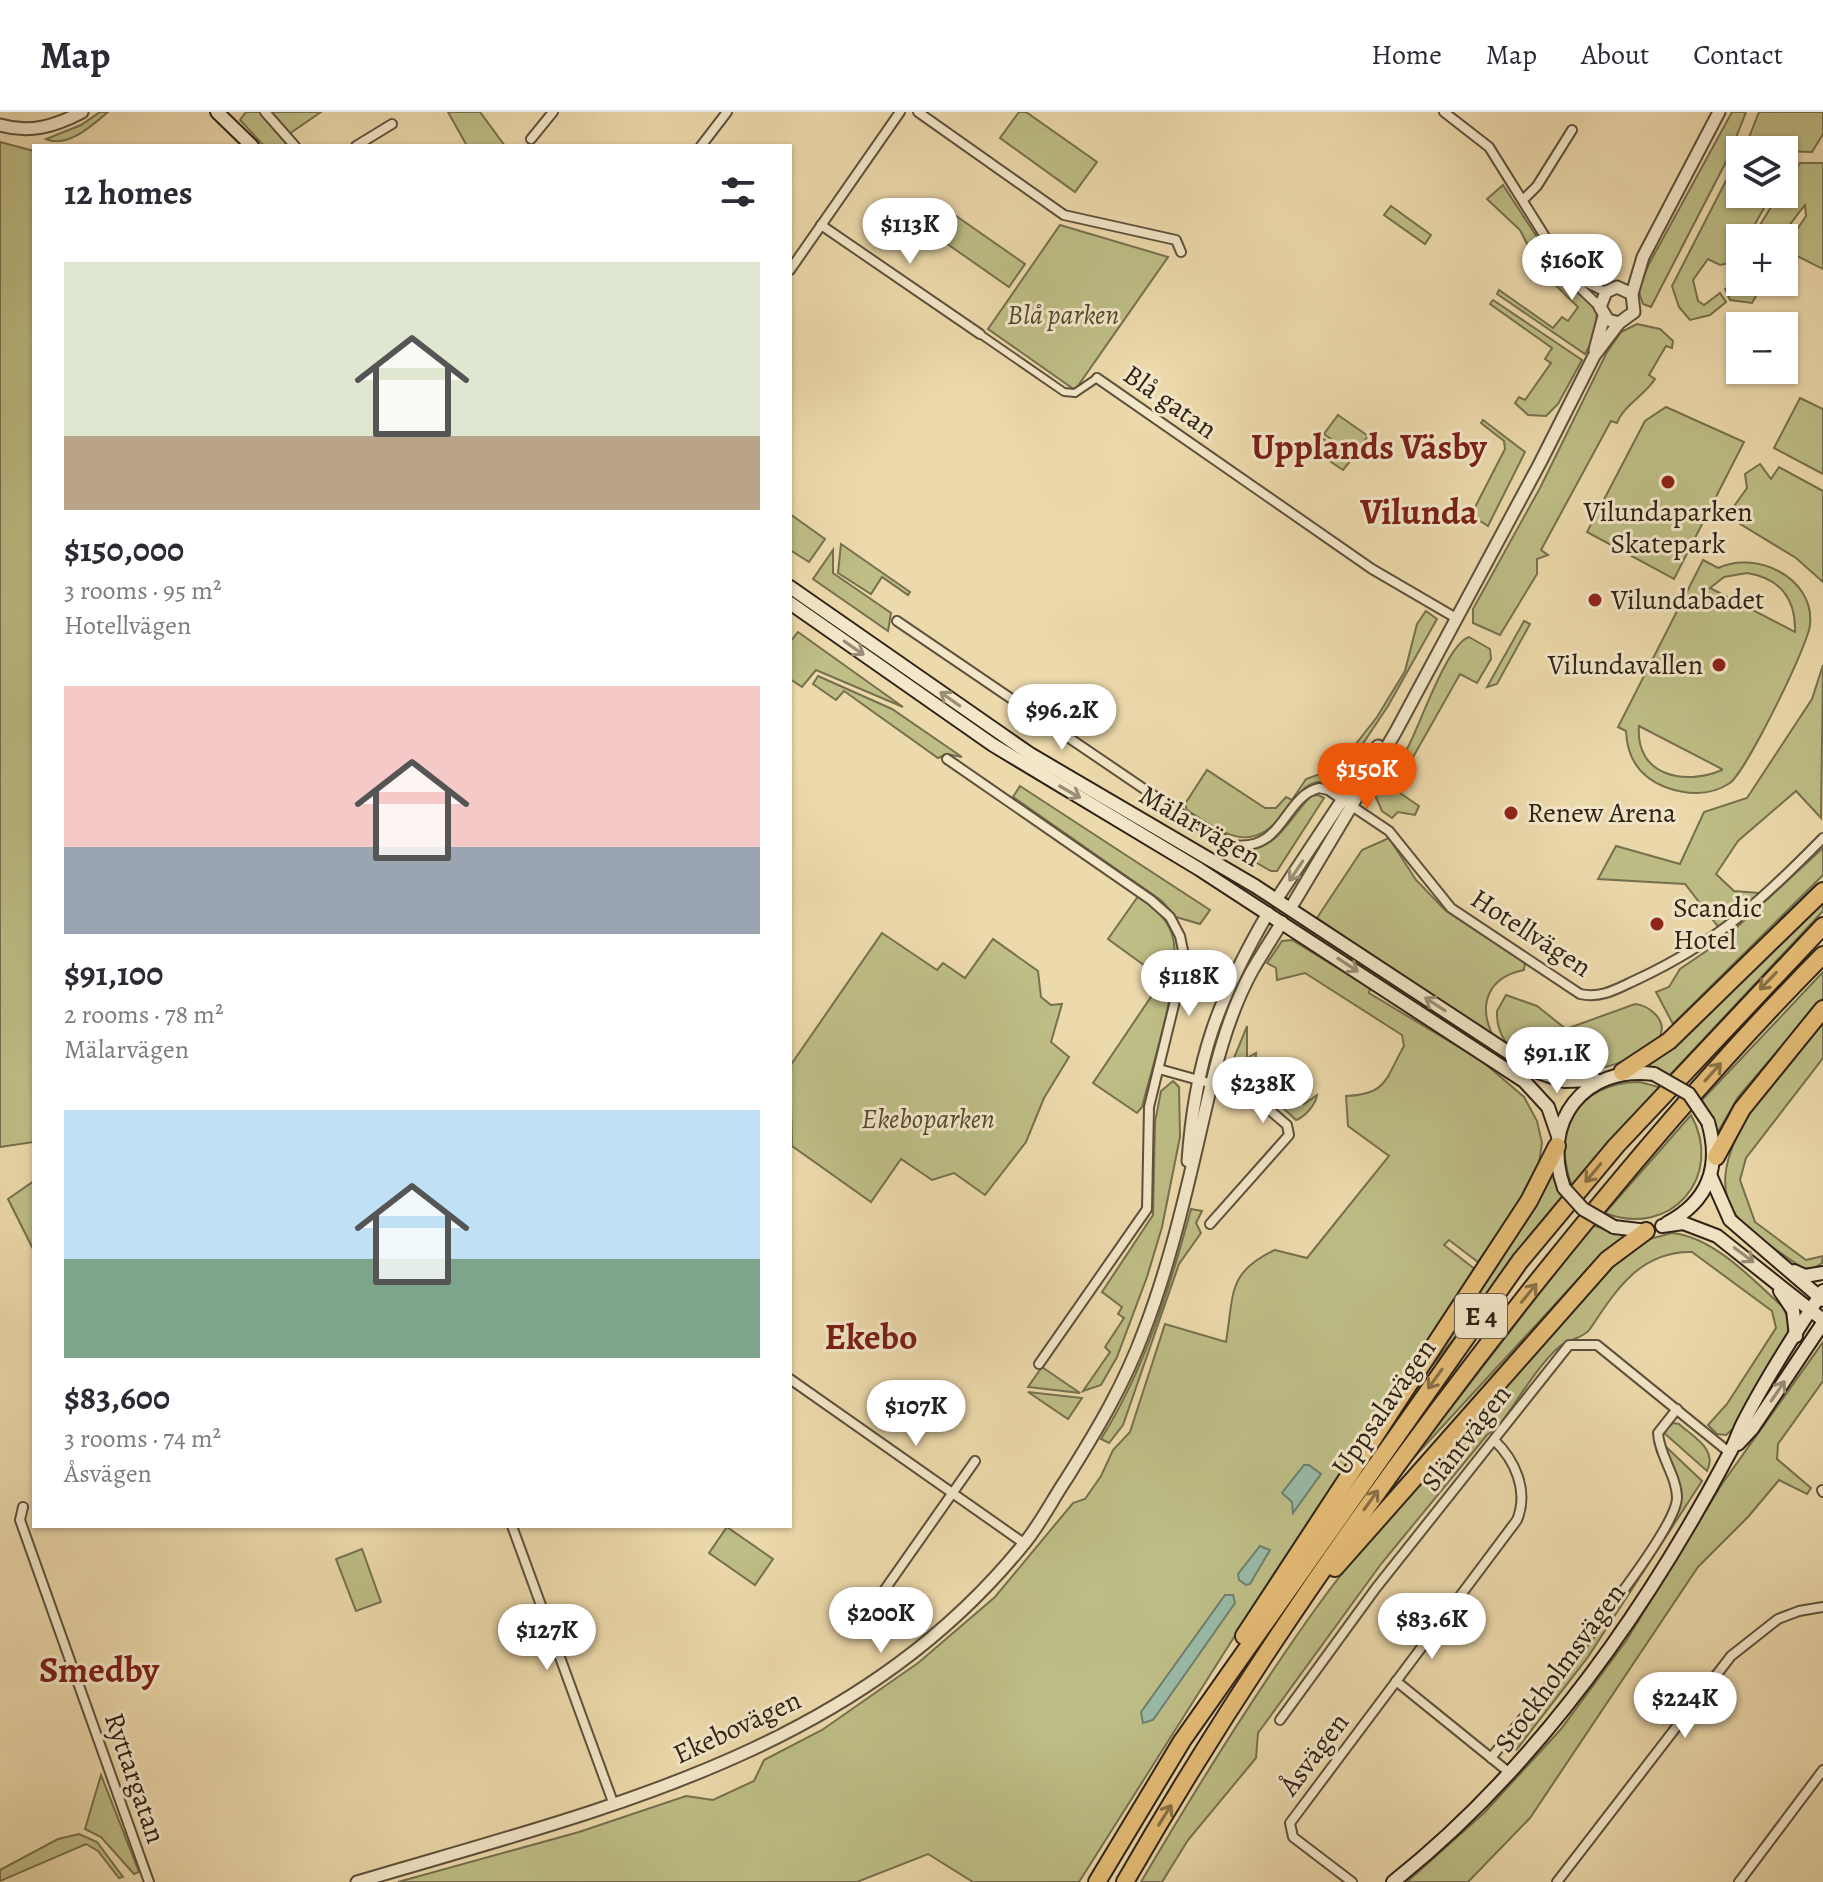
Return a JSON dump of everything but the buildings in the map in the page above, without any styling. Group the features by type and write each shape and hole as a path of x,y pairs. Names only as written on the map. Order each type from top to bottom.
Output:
{"highway":[{"path":"1622,1072 1669,1041 1823,891"},
{"name":"Uppsalavägen","path":"1097,1882 1182,1741 1520,1261 1616,1146 1823,926"},
{"name":"Uppsalavägen","path":"1125,1882 1249,1680 1343,1538 1444,1399 1636,1158 1823,955"},
{"path":"1716,1157 1742,1109 1823,1009"},
{"path":"1182,1741 1254,1618 1529,1201 1558,1141"},
{"path":"1249,1680 1346,1554 1540,1334 1607,1260 1654,1229"}],"main road":[{"path":"217,112 250,144"},
{"name":"Mälarvägen","path":"792,588 1030,754 1276,900 1538,1072 1564,1081 1596,1080"},
{"name":"Mälarvägen","path":"792,604 993,745 1268,913 1524,1081 1548,1107 1558,1141"},
{"path":"1268,913 1276,900"},
{"path":"1282,922 1290,909"},
{"path":"1654,1229 1683,1214 1711,1177 1716,1157 1708,1122 1689,1094 1654,1074 1622,1072 1596,1080 1573,1103 1558,1141 1558,1166 1564,1188 1583,1209 1614,1227 1654,1229 1683,1223 1717,1236 1811,1309 1823,1322"},
{"path":"1711,1177 1730,1220 1822,1296"},
{"path":"1771,1256 1805,1276 1823,1273"},
{"path":"1769,1275 1793,1310 1796,1336"},
{"name":"Stockholmsvägen","path":"1393,1882 1456,1828 1511,1774 1632,1614 1730,1453 1743,1422 1811,1309 1822,1296"},
{"name":"Stockholmsvägen","path":"1730,1453 1752,1429 1823,1322"}],"street":[{"path":"0,125 32,130 60,123 82,112"},
{"path":"265,112 293,144"},
{"path":"531,139 553,112"},
{"path":"703,144 727,112"},
{"path":"792,267 900,112"},
{"path":"918,112 1064,215 1176,240 1181,252"},
{"path":"1276,900 1395,733 1402,714 1594,356 1619,323 1634,312 1632,294 1643,257 1719,112"},
{"path":"1447,113 1489,147 1571,276 1602,311 1619,323"},
{"path":"359,144 392,124"},
{"path":"1523,200 1537,186 1572,130"},
{"name":"Blå gatan","path":"821,225 1064,392 1075,393 1097,378 1372,569 1456,618"},
{"path":"1594,356 1602,311 1612,290 1643,257"},
{"path":"1571,276 1632,294"},
{"path":"897,621 1178,812 1233,845 1265,840 1283,825 1311,790 1328,790 1347,802"},
{"path":"947,759 1151,900 1170,917 1180,936 1185,960 1149,1107 1147,1209 1039,1364"},
{"path":"1290,909 1347,802"},
{"name":"Hotellvägen","path":"1347,802 1389,831 1451,908 1580,994 1593,997 1630,983 1706,943 1763,898 1823,838"},
{"name":"Ekebovägen","path":"1186,1181 1196,1079 1222,999 1268,913"},
{"name":"Ekebovägen","path":"357,1882 614,1805 723,1765 846,1701 906,1659 1025,1544 1115,1401 1170,1254 1211,1083 1251,973 1282,922"},
{"path":"1159,1069 1252,1095 1287,1125 1289,1135 1210,1224"},
{"name":"Släntvägen","path":"1280,1720 1352,1618 1569,1345 1583,1342 1597,1345 1730,1453"},
{"path":"792,1380 1025,1544"},
{"name":"Stockholmsvägen","path":"1491,1758 1630,1581 1675,1507 1677,1497 1658,1433 1677,1409"},
{"name":"Åsvägen","path":"1352,1882 1293,1837 1290,1823 1497,1549 1522,1508 1523,1496 1511,1457 1494,1440"},
{"path":"869,1612 975,1461"},
{"name":"Ryttargatan","path":"23,1507 20,1520 149,1882"},
{"path":"513,1528 614,1805"},
{"path":"1557,1882 1731,1656 1778,1619 1823,1607"},
{"path":"1396,1681 1511,1774"},
{"path":"1739,1882 1823,1770"}],"green space":[{"path":"100,112 108,112 71,138 62,141 46,139 81,125"},
{"path":"246,112 262,112 286,140 285,144 262,144 240,120"},
{"path":"269,112 321,112 289,134"},
{"path":"448,112 480,112 504,144 466,144"},
{"path":"1019,112 1026,112 1097,162 1075,192 1000,138"},
{"path":"1732,112 1746,112 1737,136 1726,136 1726,162 1651,307 1643,304 1638,289"},
{"path":"1759,112 1823,112 1823,134 1812,152 1798,152 1798,136 1750,136"},
{"path":"0,142 32,150 32,1142 0,1147"},
{"path":"1800,163 1823,163 1823,269 1798,256 1798,228 1806,216 1805,205 1790,224 1761,224 1770,208 1798,208"},
{"path":"1726,181 1726,208 1764,208 1755,224 1726,224 1726,264 1720,265 1708,259 1693,280 1698,301 1704,305 1720,293 1726,302 1710,315 1690,320 1679,307 1672,286"},
{"path":"1503,185 1560,272 1597,311 1595,337 1585,354 1497,294 1499,290 1553,328 1562,317 1568,321 1578,307 1541,271 1520,230 1487,199"},
{"path":"1391,206 1431,235 1425,244 1384,215"},
{"path":"949,211 1025,264 1009,287 933,234"},
{"name":"Blå parken","path":"1060,225 1168,257 1075,390 988,329"},
{"path":"1728,296 1756,296 1752,303 1730,300"},
{"path":"1493,300 1582,360 1558,404 1546,416 1528,415 1515,403 1519,397 1525,400 1551,363 1545,359 1552,348 1490,304"},
{"path":"1637,324 1660,329 1673,341 1672,348 1666,346 1649,375 1655,379 1624,411 1617,423 1611,421 1541,550 1548,555 1537,559 1537,574 1500,635 1473,623 1473,609 1540,488 1607,352 1621,332"},
{"path":"1800,398 1823,409 1823,474 1774,448"},
{"path":"1666,407 1744,442 1674,579 1587,532 1645,421"},
{"path":"1338,415 1368,436 1354,455 1324,434"},
{"path":"1483,420 1525,452 1488,526 1471,515 1505,449 1504,441 1481,423"},
{"path":"1322,438 1352,459 1343,470 1313,450"},
{"path":"1760,464 1771,479 1779,467 1823,491 1823,582 1796,558 1727,516 1747,488 1745,474"},
{"path":"792,515 825,539 809,562 792,551"},
{"path":"841,544 910,592 908,595 882,577 871,594 838,573"},
{"path":"833,550 833,573 891,613 888,631 813,579"},
{"path":"1703,560 1718,568 1733,563 1765,565 1793,581 1803,593 1809,608 1807,637 1762,733 1730,783 1714,791 1690,793 1656,783 1636,765 1629,750 1626,731 1618,727","holes":["1747,573 1769,580 1784,592 1793,610 1795,632 1710,588 1724,577","1639,726 1722,769 1722,770 1693,777 1665,773 1645,756"]},
{"path":"1426,611 1437,619 1388,706 1336,784 1318,782 1307,787 1280,818 1256,836 1232,835 1187,810 1185,804 1207,770 1265,808 1276,808 1286,797 1292,800 1306,779 1337,768 1377,717 1405,671 1417,624"},
{"path":"1524,621 1530,624 1497,684 1487,687"},
{"path":"798,632 903,707 816,670 802,687 792,680 792,640"},
{"path":"1469,637 1490,649 1491,659 1477,683 1460,674 1412,759 1411,773 1400,793 1419,806 1415,815 1398,812 1392,818 1382,811 1374,793 1408,747 1452,654"},
{"path":"1823,665 1821,818 1796,791 1738,841 1716,874 1734,891 1760,893 1720,929 1685,884 1598,879 1616,846 1680,864 1704,812 1747,798 1812,699"},
{"path":"818,676 892,709 962,757 947,754 938,758 844,691 836,700 813,684"},
{"path":"1020,786 1210,910 1200,924 1176,917 1162,901 1013,797"},
{"path":"1311,796 1324,798 1277,871 1271,871 1236,851 1263,846 1272,840"},
{"path":"1389,838 1416,880 1445,910 1525,963 1524,970 1502,979 1489,993 1486,1013 1493,1036 1488,1037 1317,918 1362,850"},
{"path":"1823,848 1823,875 1673,1024 1656,992 1669,987 1680,969 1724,939"},
{"path":"1139,895 1168,925 1175,954 1165,1021 1142,1107 1137,1113 1093,1083 1163,979 1108,939"},
{"path":"1823,898 1823,911 1669,1076 1642,1067"},
{"name":"Ekeboparken","path":"882,933 937,970 943,963 965,978 993,939 1038,971 1041,997 1051,1005 1062,1004 1051,1042 1069,1057 1044,1098 1026,1142 985,1195 954,1173 932,1180 901,1159 871,1202 792,1146 792,1063"},
{"path":"1292,940 1370,988 1369,993 1482,1061 1524,1097 1537,1121 1542,1143 1539,1163 1526,1193 1478,1262 1449,1240 1444,1245 1476,1270 1236,1634 1079,1882 973,1882 928,1854 857,1882 398,1882 579,1832 686,1796 713,1800 754,1781 764,1760 822,1730 918,1663 995,1597 1073,1503 1085,1499 1101,1476 1113,1450 1130,1432 1165,1324 1226,1342 1232,1298 1248,1267 1275,1250 1307,1258 1389,1156 1348,1126 1346,1096 1370,1092 1384,1083 1404,1046 1402,1035 1305,973 1277,980 1276,968 1267,963 1282,941"},
{"path":"1823,972 1823,998 1738,1097 1718,1132 1702,1100"},
{"path":"1506,995 1537,1006 1566,1029 1635,1004 1640,1005 1656,1015 1661,1032 1652,1044 1631,1057 1602,1068 1572,1071 1542,1066 1527,1060 1504,1040 1497,1011"},
{"path":"1823,1021 1823,1058 1746,1158 1740,1180 1755,1222 1806,1260 1823,1256 1822,1263 1813,1269 1802,1268 1745,1226 1732,1209 1725,1186 1728,1161 1752,1109"},
{"path":"1247,1026 1247,1058 1256,1053 1255,1075 1250,1084 1240,1084 1228,1078 1228,1073"},
{"path":"1173,1081 1179,1087 1180,1137 1162,1227 1117,1357 1101,1385 1083,1391 1110,1352 1105,1347 1124,1318 1118,1314 1122,1307 1102,1292 1153,1215 1155,1122 1161,1091"},
{"path":"1273,1081 1274,1090 1284,1101 1304,1104 1317,1095 1315,1102 1296,1120 1266,1092 1266,1087"},
{"path":"1640,1082 1662,1088 1574,1190 1567,1170 1565,1150 1567,1132 1574,1115 1584,1102 1599,1091 1618,1084"},
{"path":"1691,1115 1700,1138 1701,1160 1696,1180 1686,1197 1670,1210 1651,1217 1629,1219 1605,1213"},
{"path":"1552,1173 1564,1200 1409,1395"},
{"path":"32,1182 32,1247 8,1199"},
{"path":"1191,1209 1202,1211 1196,1223 1201,1233 1179,1264 1123,1425 1109,1443 1101,1439 1143,1356 1165,1298"},
{"path":"1592,1225 1626,1236 1592,1264 1407,1465"},
{"path":"1672,1233 1703,1242 1732,1261 1783,1307 1789,1321 1788,1336 1734,1428 1726,1435 1717,1434 1708,1425 1727,1404 1776,1328 1772,1311 1692,1252 1658,1258 1620,1287 1587,1332 1559,1347 1543,1364 1499,1426 1487,1435 1381,1564 1258,1733 1256,1758 1188,1840 1162,1882 1141,1882 1268,1677 1383,1521 1610,1265 1646,1240"},
{"path":"1823,1342 1823,1381 1778,1444 1777,1459 1811,1488 1807,1494 1779,1480 1748,1517 1698,1567 1530,1818 1468,1882 1407,1882 1485,1812 1561,1729 1626,1641 1722,1484"},
{"path":"1042,1367 1080,1393 1028,1387"},
{"path":"1028,1392 1082,1398 1068,1419"},
{"path":"1673,1423 1679,1424 1707,1450 1710,1463 1707,1471 1663,1432"},
{"path":"1662,1443 1702,1481 1588,1657 1517,1749 1506,1752 1506,1746 1630,1587 1678,1508 1679,1493"},
{"path":"728,1528 773,1559 755,1585 709,1553"},
{"path":"362,1549 381,1602 356,1611 336,1559"},
{"path":"101,1775 139,1872 134,1874 101,1837 85,1829"},
{"path":"79,1834 97,1842 123,1877 119,1878 98,1851 86,1844 0,1881 0,1870 58,1839"}],"shaded area":[{"path":"1304,1465 1321,1474 1293,1513 1292,1502 1282,1493"},
{"path":"1260,1546 1270,1550 1250,1584 1246,1585 1239,1580 1238,1574"},
{"path":"1225,1595 1233,1595 1235,1603 1153,1720 1143,1723 1141,1712"}],"place":[{"name":"Vilundaparken Skatepark","path":"1668,482"},
{"name":"Vilundabadet","path":"1595,600"},
{"name":"Vilundavallen","path":"1719,665"},
{"name":"Renew Arena","path":"1511,813"},
{"name":"Scandic Hotel","path":"1657,924"}],"district":[{"name":"Upplands Väsby","path":"1369,446"},
{"name":"Vilunda","path":"1419,511"},
{"name":"Ekebo","path":"871,1336"},
{"name":"Smedby","path":"99,1669"}]}
